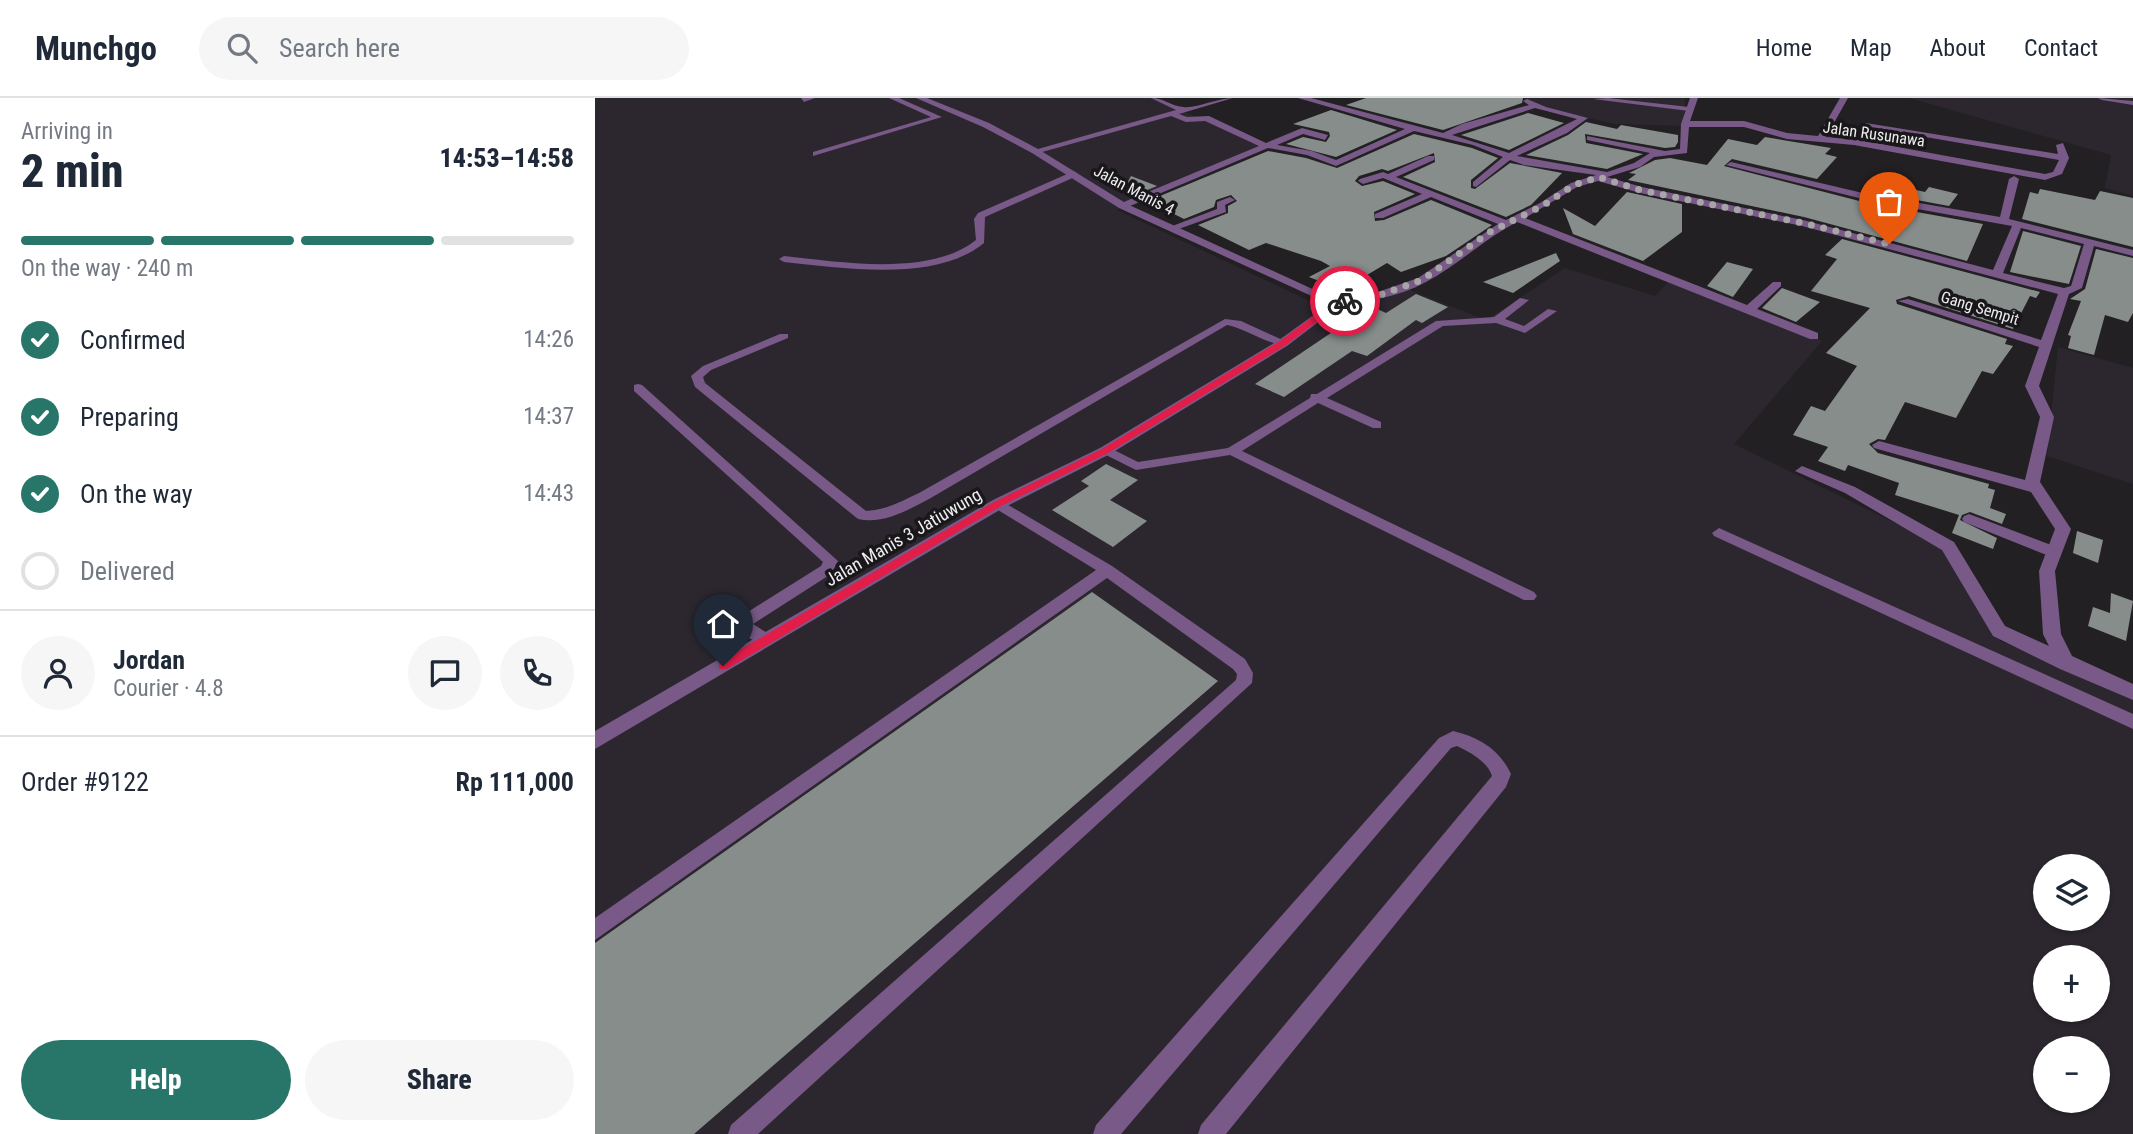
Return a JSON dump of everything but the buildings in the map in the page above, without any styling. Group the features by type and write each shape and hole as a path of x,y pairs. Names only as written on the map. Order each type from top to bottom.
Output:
{"street":[{"name":"Jalan Manis 4","path":"920,98 1035,151 1123,206 1176,226 1337,303"},
{"path":"1155,98 1185,111"},
{"path":"1035,151 1229,98"},
{"path":"1302,98 1412,129 1476,143 1535,164 1603,176 1640,190 1803,223 1998,272 2064,292 2076,288 2090,242"},
{"path":"1476,184 1509,156 1564,131 1584,118 1535,106 1523,98"},
{"path":"1564,131 1661,152 1681,152 1686,149 1685,124 1694,98"},
{"path":"1820,141 1844,98"},
{"path":"1443,136 1465,126 1535,106"},
{"path":"1172,114 1186,120 1206,118 1264,145 1309,153 1338,163 1412,129"},
{"name":"Jalan Rusunawa","path":"1685,124 1744,124 1787,136 1854,142 2037,176 2057,174 2064,158"},
{"path":"1866,126 2064,158 2060,145"},
{"path":"1123,206 1304,130 1325,137"},
{"path":"1337,303 1377,296 1422,280 1510,221 1544,205 1574,185 1637,165 1661,152"},
{"path":"1388,177 1430,158"},
{"path":"1731,165 1867,197 2004,221 2133,253"},
{"path":"1363,181 1380,174 1814,336"},
{"path":"2004,221 2014,179"},
{"path":"1379,216 1431,194"},
{"path":"1176,226 1222,209 1220,204 1230,200"},
{"path":"2047,219 2047,232"},
{"path":"1998,272 2017,226"},
{"path":"1748,311 1777,284"},
{"path":"2064,292 2032,386 2047,417 2033,472 2035,488 2063,529 2047,571 2052,634 2067,664"},
{"name":"Gang Sempit","path":"1904,301 2047,345"},
{"name":"Jalan Manis 3 Jatiuwung","path":"595,741 998,504 1105,451 1283,343 1337,303"},
{"path":"1879,445 2035,488"},
{"path":"1802,471 1850,490 1948,546 1999,631 2133,692"}],"lane":[{"path":"815,154 938,117 893,98"},
{"path":"2102,98 2133,103"},
{"path":"1597,99 1689,109"},
{"path":"784,259 907,267 954,257 981,242 981,215 1074,174"},
{"path":"1497,320 1524,300"},
{"path":"1105,451 1136,466 1232,451 1315,397 1440,323 1497,320 1525,330 1552,311"},
{"path":"784,335 707,368 697,376 699,384 863,516 877,516 899,509 924,496 1225,323 1237,323 1283,343"},
{"path":"638,388 831,561 826,570 744,622 746,629 766,640"},
{"path":"1315,397 1377,425"},
{"path":"1232,451 1529,596"},
{"path":"740,1134 1244,683 1245,673 1239,664 1107,570 998,504"},
{"path":"1969,519 2054,552"},
{"path":"1719,533 2133,722"},
{"path":"595,930 1107,570"},
{"path":"1109,1132 1445,743 1453,738 1463,739 1499,765 1502,774 1499,781 1210,1134"}],"shaded area":[{"path":"595,98 1153,98 1263,146 1117,210 1337,314 1359,302 1407,289 1486,320 1565,268 1655,296 1673,277 1822,341 1734,444 1960,555 1960,574 2000,641 2133,696 2133,1134 595,1134"},
{"path":"1524,98 1685,98 1684,126 1616,124 1536,107"},
{"path":"1909,98 2133,98 2133,196 2105,188 2111,155"},
{"path":"2058,347 2133,368 2133,484 2047,456"}],"way so far":[{"path":"1345,301 1377,296 1422,280 1490,232 1544,205 1574,185 1599,177 1640,190 1803,223 1889,244"}],"route":[{"path":"723,666 998,504 1105,451 1283,343 1337,303 1345,301"}]}
